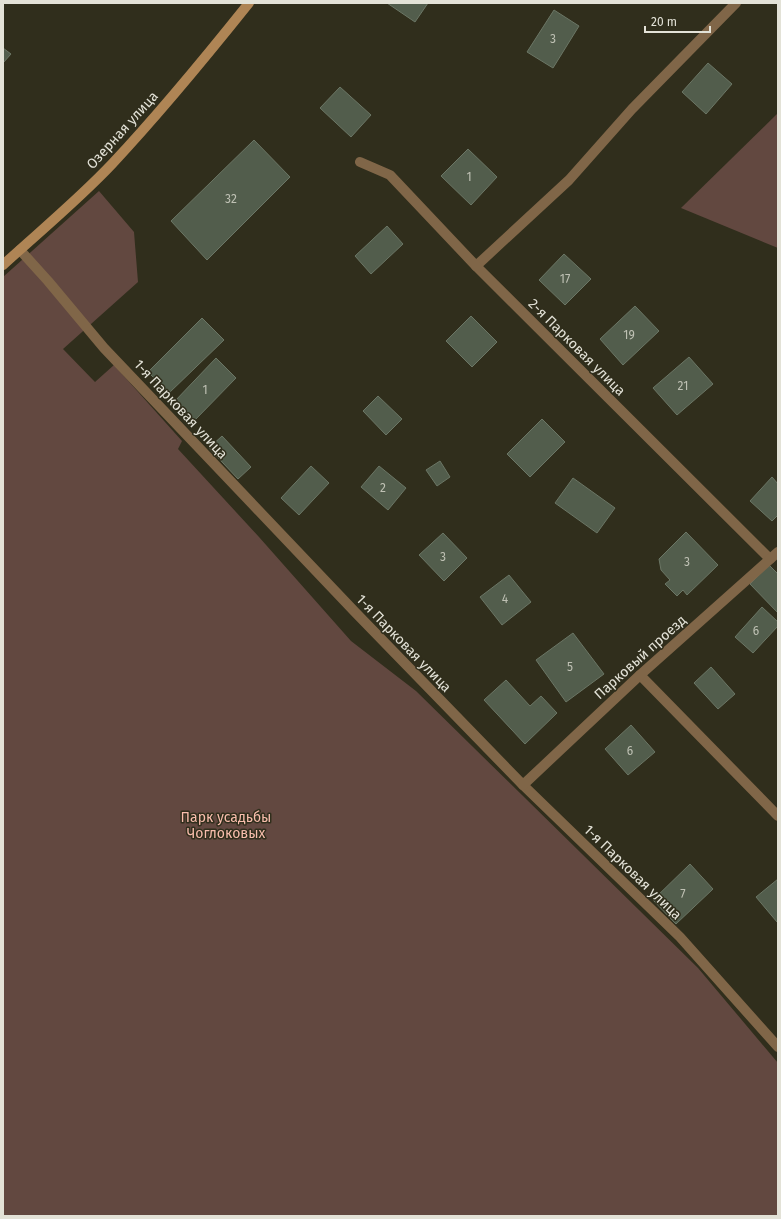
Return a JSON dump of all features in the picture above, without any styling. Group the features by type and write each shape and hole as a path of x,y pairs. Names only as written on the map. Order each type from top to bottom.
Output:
{"main road":[{"name":"Озерная улица","path":"3,265 68,207 111,165 196,69 249,3"}],"street":[{"path":"476,266 569,180 632,108 736,3"},
{"name":"2-я Парковая улица","path":"360,162 390,174 476,266 774,556"},
{"name":"1-я Парковая улица","path":"20,250 104,348 355,612 523,785 680,937 778,1047"},
{"name":"Парковый проезд","path":"523,785 640,676 774,556"},
{"path":"640,676 778,816"}],"green space":[{"path":"778,113 778,248 681,208"},
{"name":"Парк усадьбы Чоглоковых","path":"99,191 134,232 138,282 63,349 95,382 114,365 182,441 178,449 259,537 351,641 416,691 698,968 778,1063 778,1216 3,1216 3,277"}],"building":[{"path":"387,3 428,3 415,22"},
{"path":"554,10 579,26 553,68 527,52"},
{"path":"3,48 11,54 3,63"},
{"path":"708,63 732,84 706,114 682,92"},
{"path":"340,87 371,115 351,137 320,108"},
{"path":"254,140 290,177 207,260 171,221"},
{"path":"468,149 497,177 471,205 441,176"},
{"path":"387,226 403,244 371,274 355,256"},
{"path":"564,254 591,279 565,305 539,280"},
{"path":"635,306 659,331 623,365 600,339"},
{"path":"471,316 497,342 472,367 446,341"},
{"path":"202,318 224,340 169,393 148,372"},
{"path":"689,357 713,384 677,415 653,388"},
{"path":"216,358 236,378 194,421 174,402"},
{"path":"378,396 402,419 386,435 363,411"},
{"path":"542,419 565,442 530,477 507,454"},
{"path":"222,436 251,467 238,479 209,448"},
{"path":"440,461 450,477 437,486 426,470"},
{"path":"311,466 329,483 299,515 281,498"},
{"path":"379,466 406,488 388,510 361,487"},
{"path":"772,477 778,484 778,515 772,521 750,501"},
{"path":"573,478 615,508 597,533 555,503"},
{"path":"686,532 718,565 687,595 683,590 677,596 665,584 670,580 661,570 659,559"},
{"path":"443,533 467,558 444,581 419,555"},
{"path":"769,565 778,574 778,613 750,584"},
{"path":"509,575 531,602 502,625 480,597"},
{"path":"762,607 778,622 778,626 753,653 735,637"},
{"path":"573,633 604,674 566,702 536,660"},
{"path":"711,667 735,694 718,709 694,683"},
{"path":"506,680 530,706 541,696 557,713 525,744 484,700"},
{"path":"631,725 655,752 628,775 605,749"},
{"path":"690,864 713,889 676,924 653,900"},
{"path":"778,879 778,921 777,922 756,897"}]}
